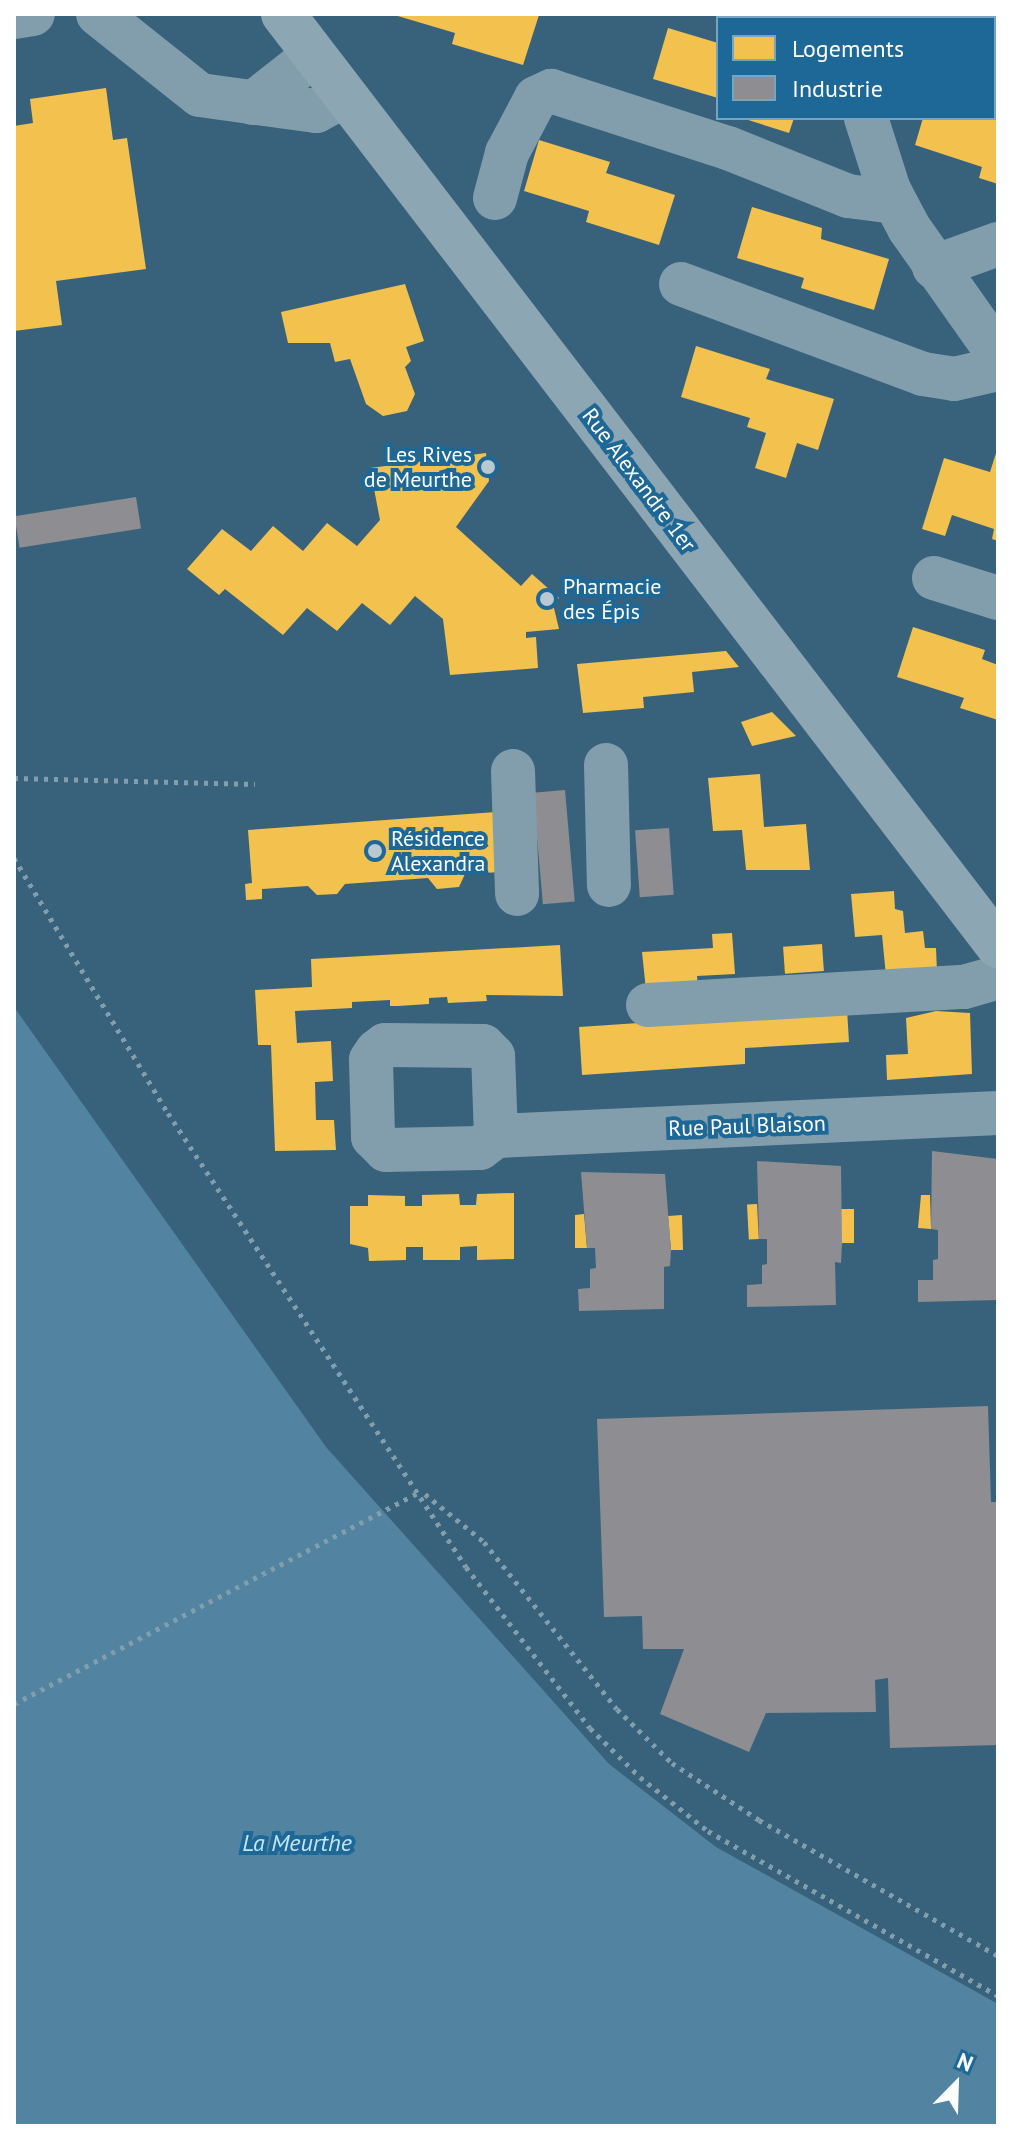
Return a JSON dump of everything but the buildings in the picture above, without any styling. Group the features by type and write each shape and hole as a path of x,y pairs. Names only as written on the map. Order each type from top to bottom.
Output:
{"main road":[{"name":"Rue Alexandre 1er","path":"283,14 342,97 998,946"}],"street":[{"path":"14,17 33,14"},
{"path":"98,14 200,95 316,111 342,97"},
{"path":"253,103 313,56"},
{"path":"495,198 507,153 536,98 551,91 728,148 848,196 895,202"},
{"path":"867,120 895,202 934,267 998,354"},
{"path":"934,267 998,244"},
{"path":"681,284 923,374 954,379 998,369"},
{"path":"934,578 998,598"},
{"path":"606,765 609,885"},
{"path":"513,771 517,894"},
{"path":"648,1005 964,987 998,977"},
{"name":"Rue Paul Blaison","path":"496,1136 998,1113"}],"path":[{"path":"14,778 255,784"},
{"path":"14,858 168,1113 421,1491 466,1567 590,1728 640,1777 708,1831 998,1996"},
{"path":"14,1704 421,1491"},
{"path":"421,1491 484,1542 617,1709 672,1763 759,1820 998,1956"}],"water":[{"name":"La Meurthe","path":"14,1007 326,1447 609,1764 716,1847 998,2004 998,2126 14,2126"}],"place":[{"name":"Les Rives de Meurthe","path":"488,467"},
{"name":"Pharmacie des Épis","path":"547,599"},
{"name":"Résidence Alexandra","path":"375,851"}]}
